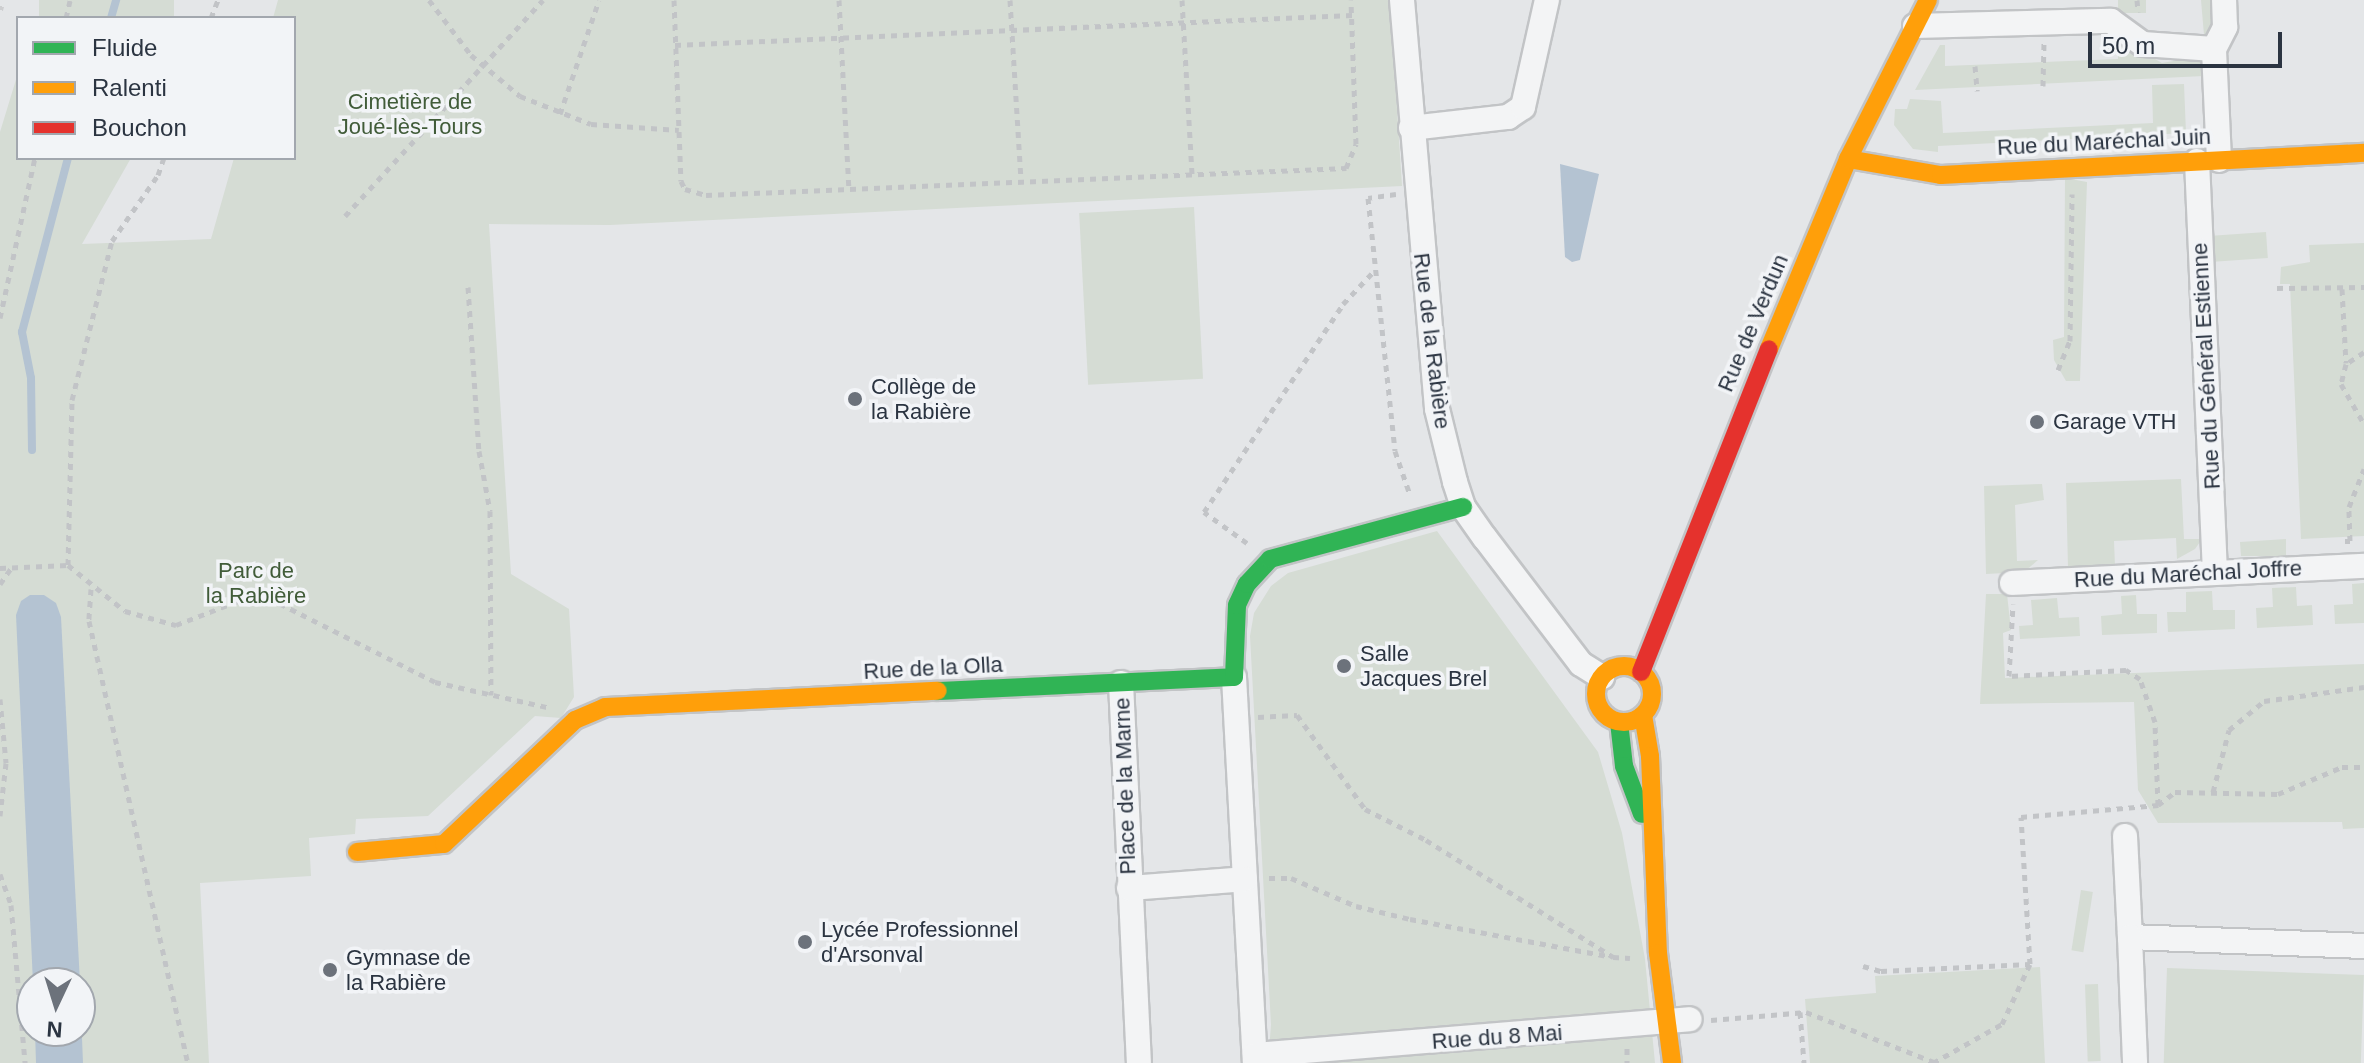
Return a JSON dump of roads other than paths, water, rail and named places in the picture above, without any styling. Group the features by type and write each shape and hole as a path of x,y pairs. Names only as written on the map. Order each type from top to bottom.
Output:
{"street":[{"name":"Rue de la Rabière","path":"1402,0 1437,409 1463,507 1581,664 1602,677"},
{"path":"1411,128 1508,117 1523,107 1547,0"},
{"name":"Rue de Verdun","path":"1641,672 1730,442 1848,159 1928,0"},
{"name":"Rue du Général Estienne","path":"2215,571 2208,160 2214,49 2225,27 2224,0"},
{"path":"1915,26 2111,21 2143,44 2214,49"},
{"name":"Rue du Maréchal Juin","path":"1848,159 1941,175 2364,153"},
{"path":"1255,1059 1234,677 1237,605 1247,584 1270,559 1463,507"},
{"name":"Rue du Maréchal Joffre","path":"2012,583 2364,566"},
{"path":"1643,715 1619,722 1604,714 1596,700 1602,677 1625,666 1641,672 1652,693 1643,715 1650,756 1649,831 1657,887 1658,953 1688,1018 1672,1063"},
{"name":"Rue de la Olla","path":"357,852 444,844 575,720 605,707 1234,677"},
{"name":"Place de la Marne","path":"1121,683 1139,1063"},
{"path":"1619,722 1624,766 1649,831"},
{"path":"2125,836 2135,1063"},
{"name":"Place de la Marne","path":"1129,888 1245,879"},
{"path":"1657,887 1677,929"},
{"path":"2130,937 2364,946"},
{"name":"Rue du 8 Mai","path":"1255,1059 1688,1018"}],"water":[{"path":"1560,164 1599,174 1580,260 1572,262 1565,257"},
{"path":"30,595 44,595 56,603 61,617 79,967 32,967 16,615 21,601"},
{"path":"36,1047 82,1047 83,1063 36,1063"}],"waterway":[{"path":"112,16 116,0"},
{"path":"32,450 31,378 22,332 67,160"}],"railway":[{"path":"0,10 3,0"}],"place":[{"name":"Collège de la Rabière","path":"855,399"},
{"name":"Garage VTH","path":"2037,422"},
{"name":"Salle Jacques Brel","path":"1344,666"},
{"name":"Lycée Professionnel d'Arsonval","path":"805,942"},
{"name":"Gymnase de la Rabière","path":"330,970"}],"park label":[{"name":"Cimetière de Joué-lès-Tours","path":"410,114"},
{"name":"Parc de la Rabière","path":"256,582"}]}
